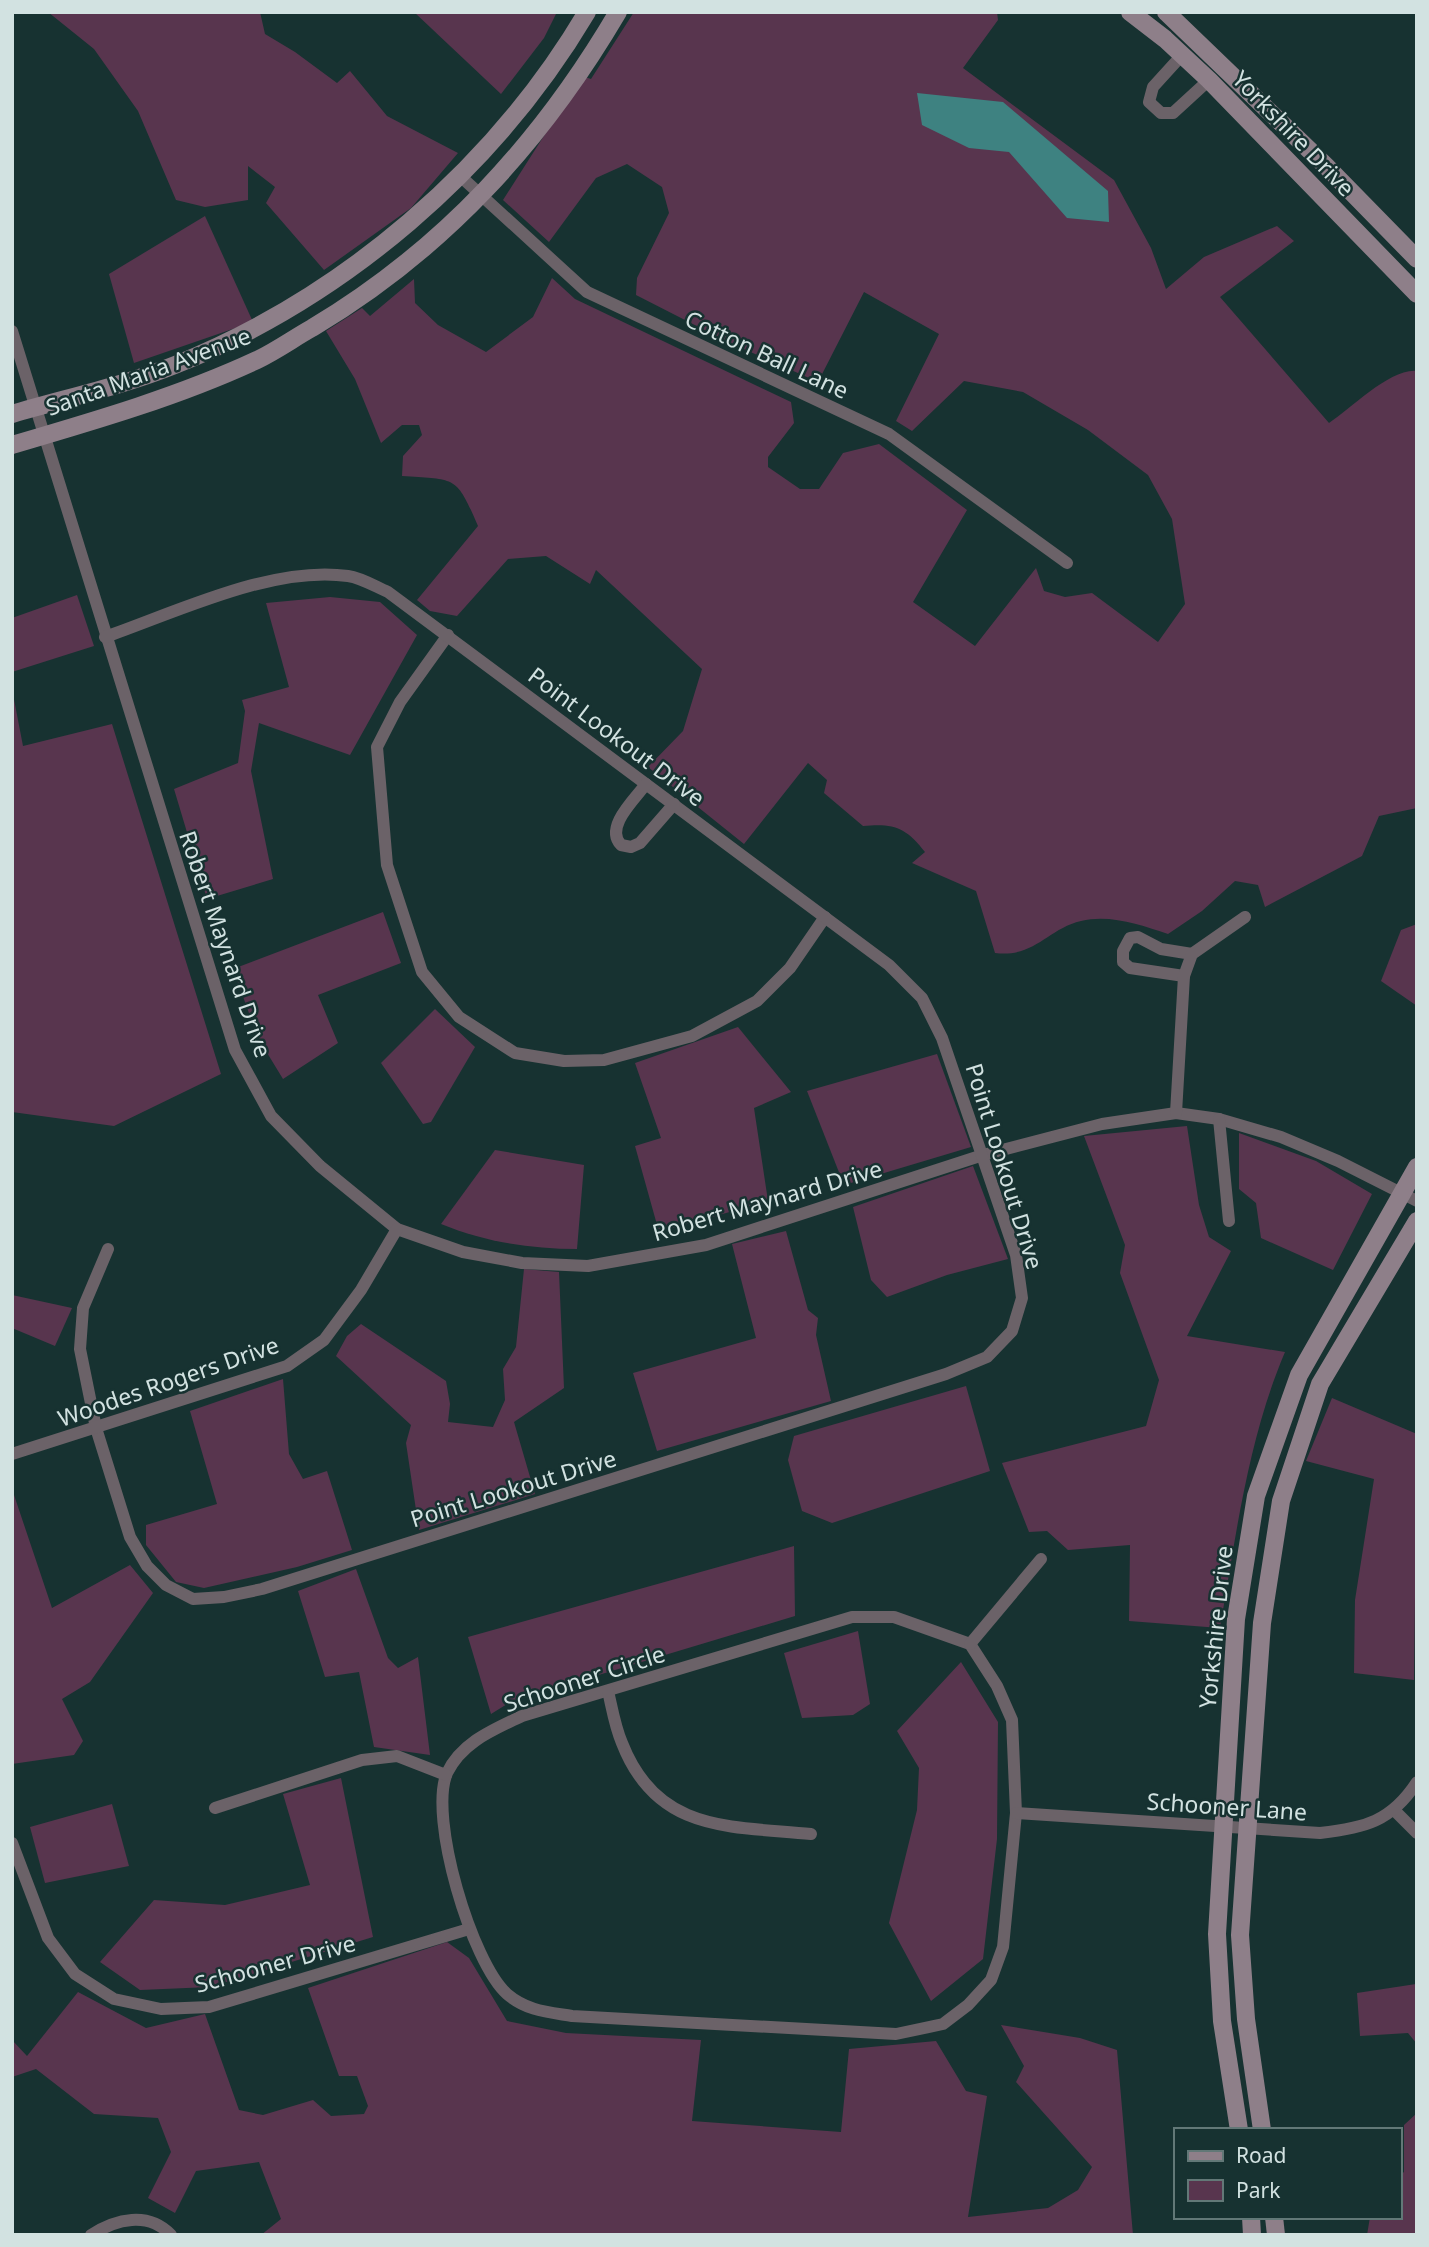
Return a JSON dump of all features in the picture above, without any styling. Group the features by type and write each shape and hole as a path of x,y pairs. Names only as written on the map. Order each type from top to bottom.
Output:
{"street":[{"name":"Santa Maria Avenue","path":"12,414 173,366 245,333 381,248 515,115 563,53 587,12"},
{"name":"Santa Maria Avenue","path":"12,445 183,389 259,359 333,315 398,271 481,197 537,134 587,64 618,12"},
{"name":"Yorkshire Drive","path":"1130,12 1183,54 1417,294"},
{"name":"Yorkshire Drive","path":"1166,12 1338,178 1417,259"},
{"path":"563,53 587,64"},
{"path":"1183,54 1153,87 1149,102 1161,113 1173,113 1209,80"},
{"name":"Cotton Ball Lane","path":"458,174 587,292 889,434 1067,564"},
{"path":"1320,196 1338,178"},
{"path":"381,248 398,271"},
{"name":"Robert Maynard Drive","path":"12,331 234,1050 271,1116 320,1166 397,1229 463,1252 522,1263 588,1266 706,1245 983,1155 1102,1124 1176,1113 1219,1119 1280,1137 1410,1197"},
{"name":"Point Lookout Drive","path":"105,637 267,581 314,573 352,576 388,592 448,635 889,965 922,998 942,1038 983,1155 1016,1255 1022,1298 1012,1331 987,1357 920,1383 262,1589 224,1597 193,1599 166,1585 147,1566 130,1537 96,1428 80,1349 83,1308 108,1249"},
{"path":"448,635 400,702 377,747 387,864 422,972 459,1017 515,1053 564,1061 604,1060 692,1036 757,1002 790,968 825,917"},
{"path":"646,784 615,826 615,836 621,845 631,847 640,843 674,804"},
{"path":"1176,1113 1184,976 1192,954 1245,917"},
{"path":"1184,976 1130,968 1124,962 1123,951 1130,939 1138,937 1161,948 1192,954"},
{"path":"1219,1119 1229,1221"},
{"name":"Yorkshire Drive","path":"1239,2128 1222,2021 1217,1934 1236,1619 1256,1496 1299,1375 1410,1197 1417,1167"},
{"name":"Yorkshire Drive","path":"1262,2128 1246,2019 1240,1935 1262,1623 1281,1501 1320,1384 1417,1221"},
{"name":"Woodes Rogers Drive","path":"12,1454 287,1366 324,1340 361,1290 397,1229"},
{"path":"215,1808 362,1759 397,1756 446,1775 442,1828 469,1928 488,1968 506,1993 532,2010 572,2016 896,2034 943,2024 968,2005 991,1980 1003,1947 1016,1813 1012,1720 997,1686 970,1644 1041,1559"},
{"name":"Schooner Circle","path":"446,1775 459,1754 489,1731 522,1716 852,1617 894,1617 970,1644"},
{"path":"608,1691 622,1743 642,1782 673,1811 713,1824 811,1834"},
{"name":"Schooner Lane","path":"1016,1813 1320,1833 1360,1828 1395,1811 1417,1782"},
{"path":"1395,1811 1417,1833"},
{"name":"Schooner Drive","path":"12,1843 16,1872 48,1938 75,1974 114,1999 161,2009 209,2007 469,1928"},
{"path":"91,2235 110,2222 137,2218 171,2235"}],"green space":[{"path":"48,12 260,12 265,34 337,83 350,71 387,116 458,153 411,208 324,270 266,203 275,187 248,166 248,200 205,207 176,200 138,111 94,49"},
{"path":"414,12 557,12 544,38 501,94"},
{"path":"634,12 997,12 998,20 963,68 1114,180 1151,248 1166,289 1204,257 1277,226 1294,241 1220,297 1329,423 1383,382 1406,372 1417,371 1417,808 1379,816 1362,856 1265,907 1258,885 1235,881 1202,911 1168,934 1125,922 1092,919 1069,925 1021,951 995,953 976,891 912,863 925,852 905,832 891,826 863,826 824,793 827,780 808,763 744,844 648,767 683,731 702,669 596,570 590,584 546,556 508,559 457,616 430,611 417,600 478,526 465,497 452,483 434,478 402,476 403,456 422,435 419,425 402,425 381,443 355,379 326,331 362,308 370,316 414,279 415,303 438,325 486,352 533,317 552,278 575,299 791,402 794,423 768,457 768,467 800,489 819,489 843,453 879,444 967,510 913,602 975,646 1036,568 1044,591 1065,597 1092,593 1158,642 1185,604 1172,519 1148,475 1088,430 1023,392 964,381 912,431 896,421 939,334 864,292 818,382 728,342 636,295 637,278 669,213 662,187 627,164 596,178 549,242 503,200 582,76 591,79"},
{"path":"205,216 253,322 134,363 109,274"},
{"path":"77,595 94,646 12,672 12,618"},
{"path":"330,597 380,602 417,635 350,755 259,723 251,771 273,879 207,899 174,789 238,763 245,711 242,700 289,687 266,603"},
{"path":"12,689 23,746 112,724 221,1074 114,1126 12,1112"},
{"path":"383,912 401,963 318,995 338,1043 283,1079 258,1038 233,969"},
{"path":"1417,924 1417,1006 1381,981 1401,930"},
{"path":"435,1009 475,1047 431,1122 423,1124 381,1063"},
{"path":"738,1027 791,1092 754,1108 768,1201 659,1232 635,1146 661,1138 635,1063"},
{"path":"937,1054 971,1147 844,1185 807,1091"},
{"path":"1187,1126 1199,1205 1209,1237 1231,1251 1187,1336 1285,1352 1272,1385 1252,1453 1220,1628 1129,1621 1130,1545 1068,1550 1047,1531 1029,1532 1002,1463 1146,1426 1159,1380 1120,1273 1125,1245 1084,1136"},
{"path":"1239,1133 1316,1161 1372,1194 1333,1270 1261,1238 1256,1203 1239,1189"},
{"path":"495,1150 584,1165 577,1249 508,1243 474,1236 441,1224"},
{"path":"973,1166 1008,1259 947,1275 887,1297 871,1280 853,1207"},
{"path":"786,1231 808,1310 818,1318 816,1335 831,1401 657,1451 633,1373 756,1338 732,1244"},
{"path":"524,1269 559,1272 564,1388 514,1422 535,1494 419,1530 406,1443 411,1425 336,1356 347,1336 361,1324 446,1381 450,1404 448,1422 493,1427 505,1400 503,1369 516,1347"},
{"path":"12,1295 72,1308 55,1346 12,1328"},
{"path":"283,1379 289,1454 303,1479 327,1471 352,1550 297,1567 204,1588 176,1582 146,1545 146,1525 217,1504 190,1411"},
{"path":"966,1386 990,1471 832,1523 802,1511 788,1460 794,1436"},
{"path":"1332,1398 1417,1434 1414,1680 1354,1673 1355,1600 1374,1479 1306,1461"},
{"path":"12,1489 52,1608 130,1565 153,1593 90,1682 62,1699 83,1741 74,1755 12,1764"},
{"path":"794,1546 795,1616 512,1701 491,1714 468,1637"},
{"path":"356,1569 388,1658 398,1668 418,1657 430,1755 374,1747 359,1672 325,1677 298,1591"},
{"path":"858,1631 870,1704 853,1715 802,1718 784,1653"},
{"path":"961,1662 998,1722 997,1839 983,1959 931,2001 889,1923 917,1810 919,1768 897,1731"},
{"path":"341,1778 373,1937 210,1987 140,1990 100,1962 154,1900 225,1905 310,1885 283,1794"},
{"path":"112,1804 129,1866 45,1883 30,1827"},
{"path":"447,1942 469,1958 507,2021 566,2033 701,2040 692,2121 841,2132 849,2049 936,2041 966,2091 987,2096 968,2217 1048,2208 1078,2190 1092,2167 1016,2082 1024,2066 1001,2025 1080,2038 1117,2050 1133,2235 261,2235 281,2219 259,2162 196,2171 175,2213 148,2198 171,2152 158,2118 94,2114 36,2069 12,2077 12,2040 27,2056 78,1992 146,2028 205,2014 239,2110 263,2115 313,2100 331,2116 364,2114 368,2106 357,2076 339,2076 308,1988"},
{"path":"1416,1984 1417,2044 1408,2033 1360,2036 1357,1993"},
{"path":"1417,2113 1417,2235 1367,2235 1370,2219 1401,2219 1404,2125"}],"water":[{"path":"917,93 1003,102 1108,191 1109,222 1067,218 1009,152 969,148 922,125"}]}
